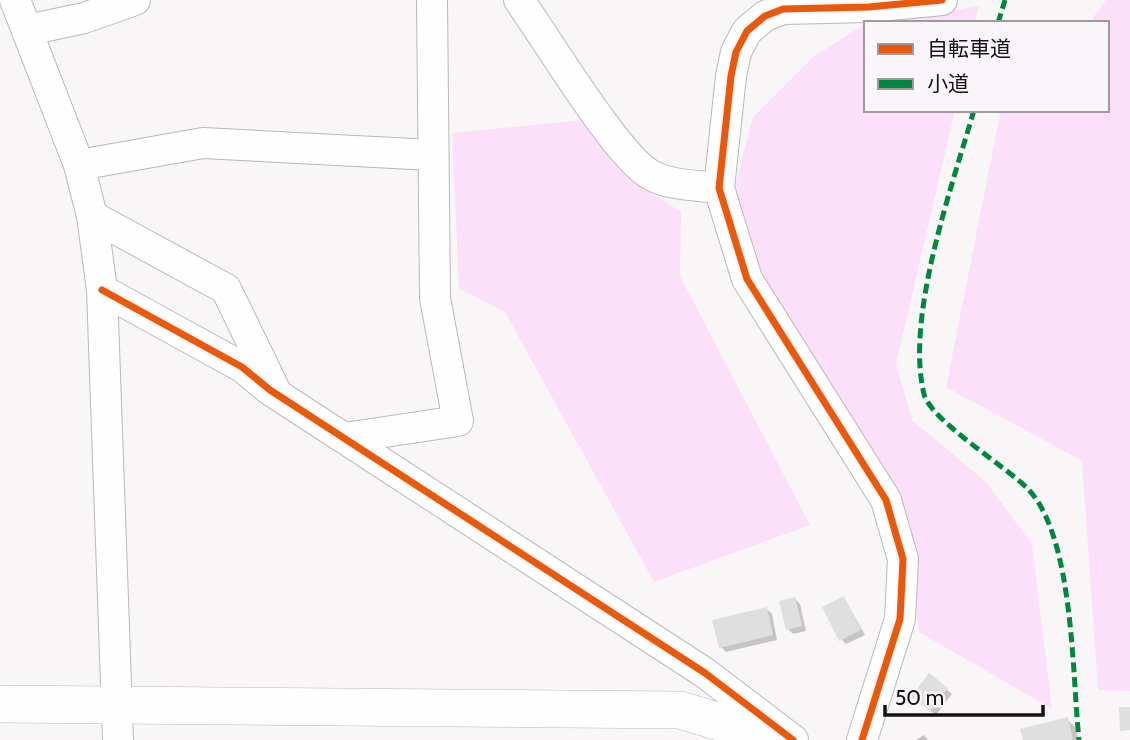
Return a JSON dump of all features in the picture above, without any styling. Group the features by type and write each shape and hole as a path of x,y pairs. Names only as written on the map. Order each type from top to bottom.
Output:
{"main road":[{"path":"0,704 680,709 779,740"}],"street":[{"path":"27,30 84,18 135,0"},
{"path":"345,438 458,421 435,298 432,0"},
{"path":"519,0 613,135 648,174 662,181 719,188"},
{"path":"862,740 900,619 903,559 886,500 747,279 719,188 731,76 736,52 747,31 765,16 783,9 858,8 942,0"},
{"path":"10,2 27,30 79,165 92,216 102,290 118,740"},
{"path":"79,165 203,143 432,155"},
{"path":"92,216 226,289 277,394"},
{"path":"102,290 242,367 277,394 705,673 793,740"}],"shaded area":[{"path":"1106,0 1130,0 1130,691 1098,690 1082,461 946,387 1001,112 1109,112 1109,21 1090,21"},
{"path":"979,6 975,21 887,21"},
{"path":"864,25 864,112 955,112 896,364 912,420 986,482 1032,544 1052,709 919,632 906,518 727,218 753,117 814,56"},
{"path":"584,120 640,186 681,212 680,276 810,525 654,582 505,312 459,288 452,133"}],"building":[{"path":"844,596 861,630 839,641 822,607"},
{"path":"795,597 802,626 786,630 779,601"},
{"path":"767,607 773,635 719,648 712,620"},
{"path":"929,673 948,688 930,712 911,697"},
{"path":"1119,707 1130,707 1130,730 1120,731"},
{"path":"1068,717 1073,740 1023,740 1020,729"}],"marked path":[{"path":"999,21 1005,0"},
{"path":"973,112 944,213 926,291 920,363 924,394 929,405 940,417 1028,489 1043,511 1063,572 1072,644 1079,740"}],"cycle path":[{"path":"862,740 900,619 903,559 886,500 747,279 719,188 731,76 736,52 747,31 765,16 783,9 869,7 942,0"},
{"path":"102,290 242,367 270,390 705,673 793,740"}]}
